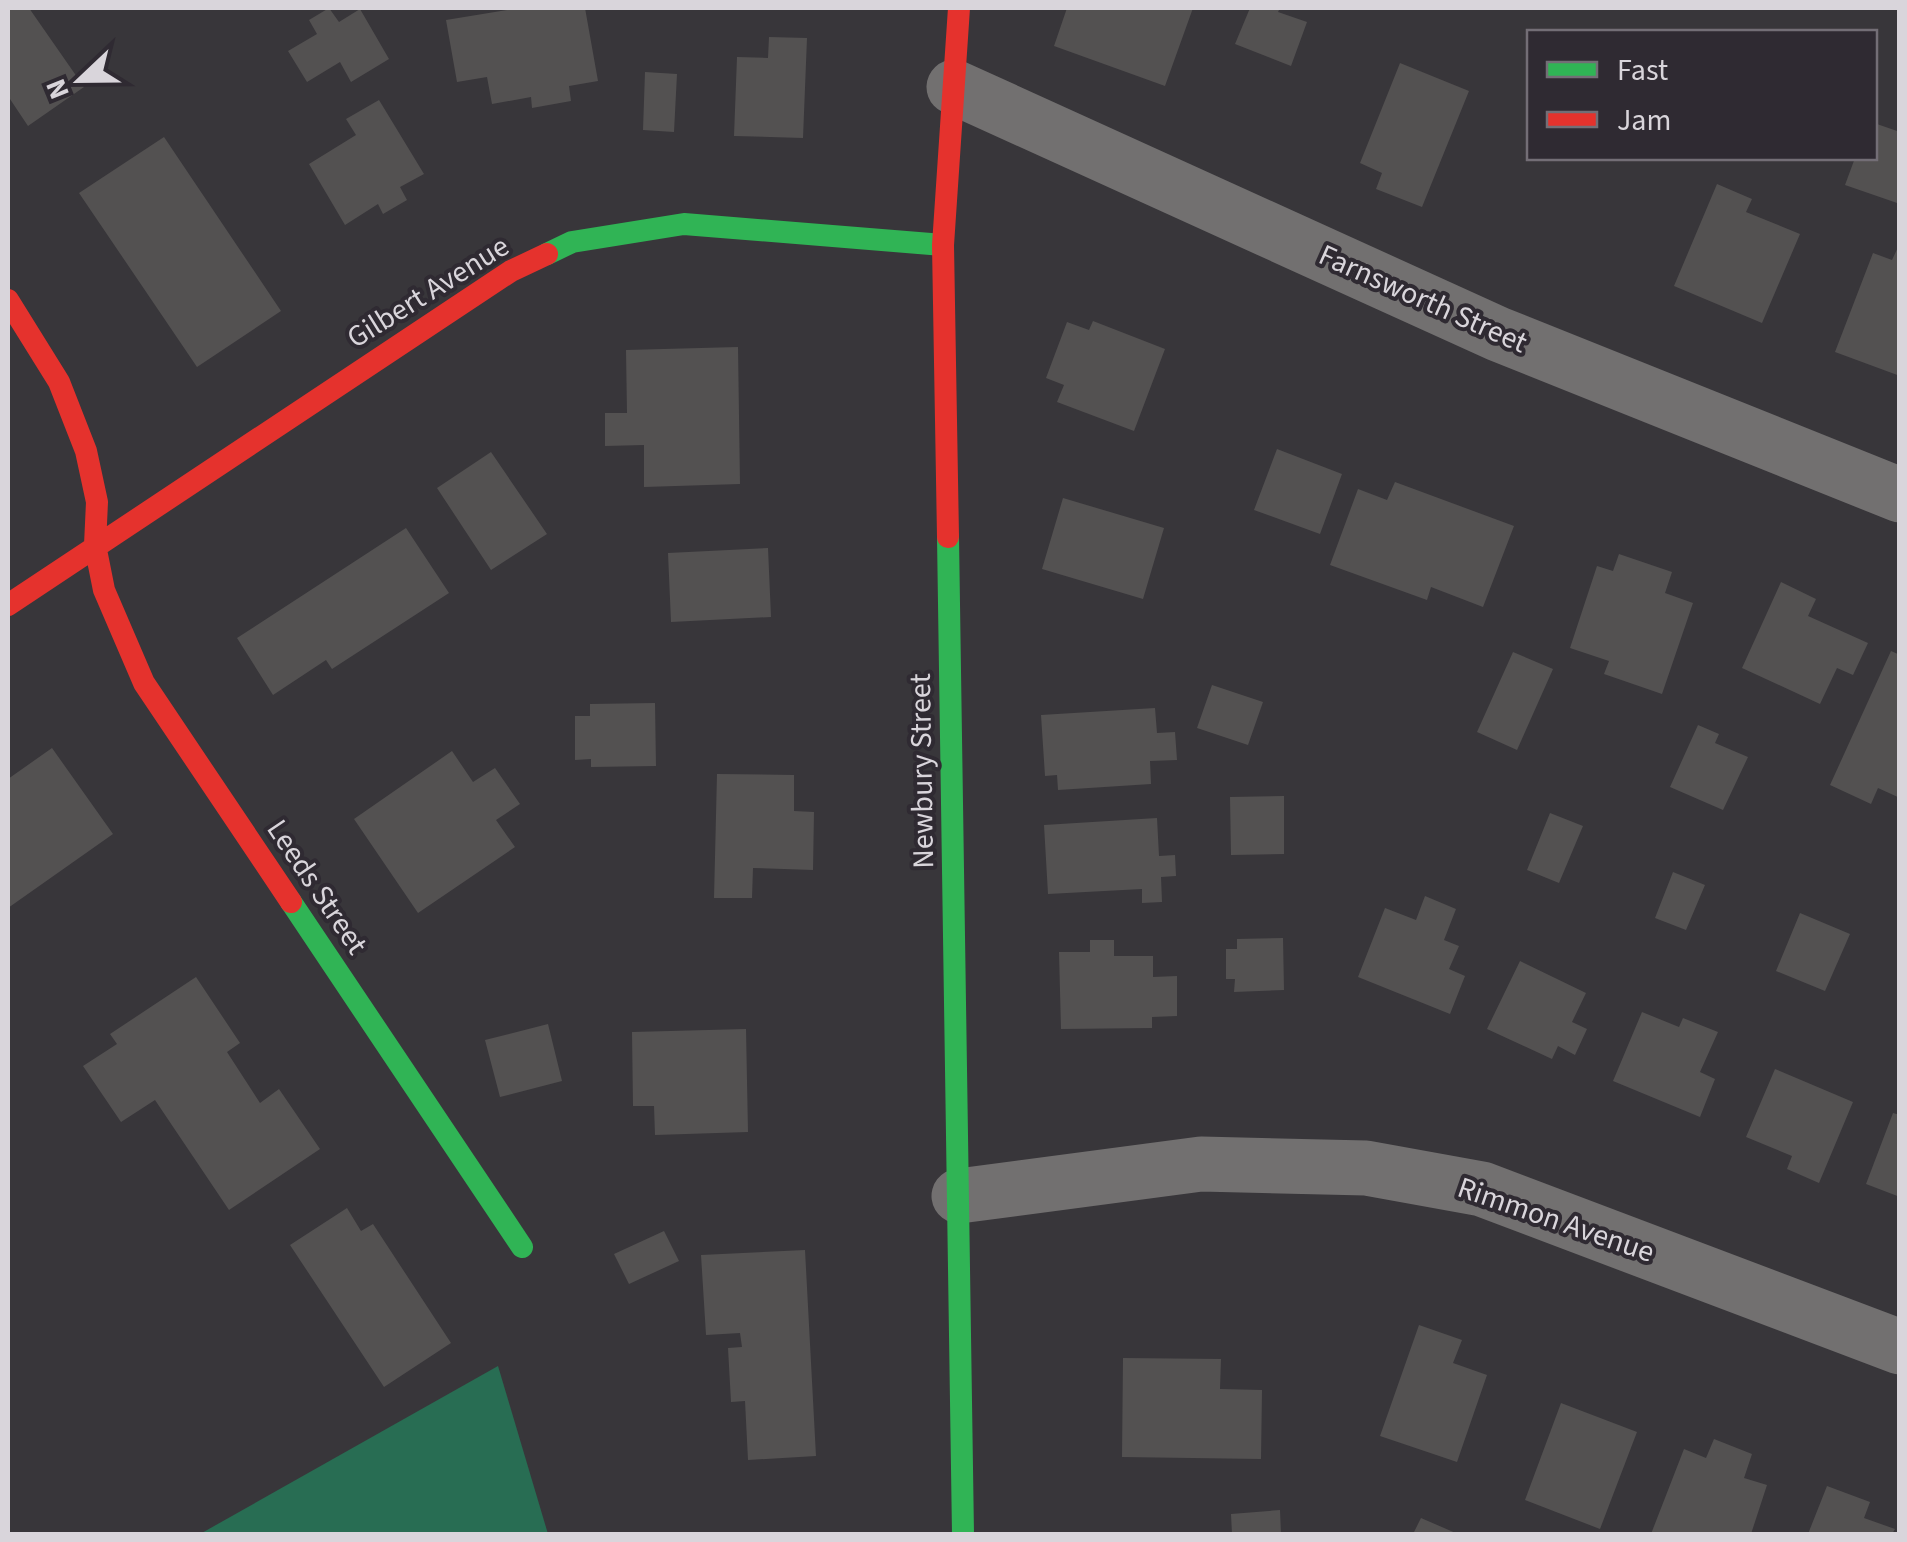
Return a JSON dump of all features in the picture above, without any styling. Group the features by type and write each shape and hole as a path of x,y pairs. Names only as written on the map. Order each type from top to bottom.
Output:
{"street":[{"name":"Newbury Street","path":"959,8 943,245 962,1534"},
{"name":"Farnsworth Street","path":"954,87 1498,334 1900,495"},
{"name":"Gilbert Avenue","path":"8,605 511,271 572,242 684,224 943,245"},
{"name":"Leeds Street","path":"8,300 59,382 86,452 97,502 95,545 104,590 144,683 522,1247"},
{"name":"Rimmon Avenue","path":"959,1196 1200,1164 1366,1168 1482,1189 1900,1347"}],"green space":[{"path":"498,1366 548,1534 200,1534"}],"building":[{"path":"8,8 29,8 84,87 28,126 8,96"},
{"path":"329,8 339,22 360,9 389,59 351,82 340,62 307,82 288,51 317,34 309,20"},
{"path":"519,8 585,8 598,81 569,86 571,101 532,108 531,97 492,104 487,77 457,82 446,20"},
{"path":"1067,8 1193,8 1165,86 1054,46"},
{"path":"1250,8 1280,8 1278,12 1307,22 1291,66 1235,44"},
{"path":"769,37 807,38 803,138 734,136 737,57 768,58"},
{"path":"1400,63 1469,91 1422,207 1376,189 1382,173 1360,163"},
{"path":"645,72 677,74 674,132 643,130"},
{"path":"379,100 424,174 400,187 407,200 383,214 378,204 345,225 309,164 356,135 346,119"},
{"path":"1877,124 1900,132 1900,204 1845,185 1854,160 1877,160"},
{"path":"164,137 281,311 197,367 79,193"},
{"path":"1717,184 1752,199 1746,212 1800,234 1762,323 1674,286"},
{"path":"1900,243 1900,376 1835,352 1873,253 1892,260"},
{"path":"1093,321 1165,349 1134,431 1057,402 1064,385 1046,378 1067,322 1089,330"},
{"path":"738,347 740,484 644,487 644,445 605,446 605,413 627,413 626,350"},
{"path":"1277,449 1342,474 1320,534 1254,510"},
{"path":"491,452 547,534 491,570 437,488"},
{"path":"1395,482 1514,526 1483,607 1431,587 1427,600 1330,565 1358,489 1387,500"},
{"path":"1063,498 1164,528 1143,599 1042,569"},
{"path":"406,528 449,593 332,669 326,660 273,695 237,638"},
{"path":"768,548 771,617 671,622 668,553"},
{"path":"1619,554 1672,572 1665,593 1693,603 1662,694 1604,674 1609,661 1570,648 1597,566 1613,571"},
{"path":"1781,582 1816,599 1808,616 1868,643 1853,675 1837,668 1820,704 1742,668"},
{"path":"1891,651 1900,655 1900,798 1878,788 1871,804 1830,785"},
{"path":"1513,652 1553,669 1517,750 1477,732"},
{"path":"1212,685 1263,702 1248,745 1197,728"},
{"path":"655,703 656,766 591,767 591,759 575,760 575,716 590,716 590,704"},
{"path":"1155,708 1157,733 1175,732 1177,760 1150,761 1151,784 1058,790 1057,775 1045,776 1041,715"},
{"path":"1698,725 1719,734 1715,743 1748,757 1723,810 1670,787"},
{"path":"52,748 113,834 8,908 8,779"},
{"path":"452,751 473,782 495,768 520,804 496,820 515,847 418,913 354,819"},
{"path":"717,774 794,775 794,811 814,812 813,870 753,868 752,898 714,898"},
{"path":"1284,796 1284,854 1231,855 1230,797"},
{"path":"1550,813 1583,826 1559,883 1527,870"},
{"path":"1157,818 1159,856 1175,855 1176,876 1161,877 1162,902 1142,903 1142,889 1048,894 1044,825"},
{"path":"1673,872 1705,885 1686,930 1655,918"},
{"path":"1425,896 1456,909 1444,940 1459,946 1449,969 1465,976 1450,1014 1358,977 1385,908 1416,920"},
{"path":"1800,913 1850,934 1825,991 1776,971"},
{"path":"1283,938 1284,990 1234,992 1235,979 1226,979 1226,949 1237,949 1237,939"},
{"path":"1090,940 1114,940 1114,956 1153,956 1153,977 1177,976 1177,1016 1152,1017 1152,1028 1061,1029 1059,952 1090,952"},
{"path":"1520,961 1586,993 1572,1022 1587,1029 1575,1055 1558,1046 1552,1059 1487,1029"},
{"path":"196,977 240,1043 227,1052 260,1103 279,1089 320,1149 229,1210 155,1100 121,1122 83,1066 117,1044 110,1034"},
{"path":"1642,1012 1679,1027 1683,1018 1718,1032 1700,1072 1715,1079 1700,1117 1613,1081"},
{"path":"548,1024 562,1081 500,1097 485,1040"},
{"path":"746,1029 748,1132 655,1135 654,1106 633,1106 632,1032"},
{"path":"1775,1069 1853,1102 1819,1183 1787,1169 1792,1156 1746,1137"},
{"path":"1893,1113 1900,1115 1900,1197 1866,1184"},
{"path":"347,1208 361,1231 373,1224 451,1343 384,1387 290,1245"},
{"path":"664,1231 679,1261 629,1284 614,1254"},
{"path":"805,1250 816,1456 748,1460 745,1401 731,1402 728,1348 742,1347 740,1333 706,1335 701,1255"},
{"path":"1419,1325 1462,1340 1453,1363 1487,1375 1457,1462 1380,1436"},
{"path":"1123,1358 1221,1359 1220,1389 1262,1390 1261,1459 1122,1457"},
{"path":"1561,1403 1637,1432 1600,1529 1525,1500"},
{"path":"1714,1439 1752,1454 1744,1478 1767,1485 1751,1534 1651,1534 1684,1449 1706,1458"},
{"path":"1827,1486 1870,1502 1864,1518 1895,1529 1892,1534 1808,1534"},
{"path":"1280,1510 1281,1534 1232,1534 1231,1514"},
{"path":"1421,1518 1458,1534 1413,1534"}],"traffic: fast":[{"path":"547,254 572,242 684,224 943,245"},
{"path":"948,537 963,1534"},
{"path":"291,902 522,1247"}],"traffic: jam":[{"path":"948,537 943,245 959,8"},
{"path":"8,605 511,271 547,254"},
{"path":"8,300 59,382 86,451 97,502 95,545 104,590 144,683 291,902"}]}
